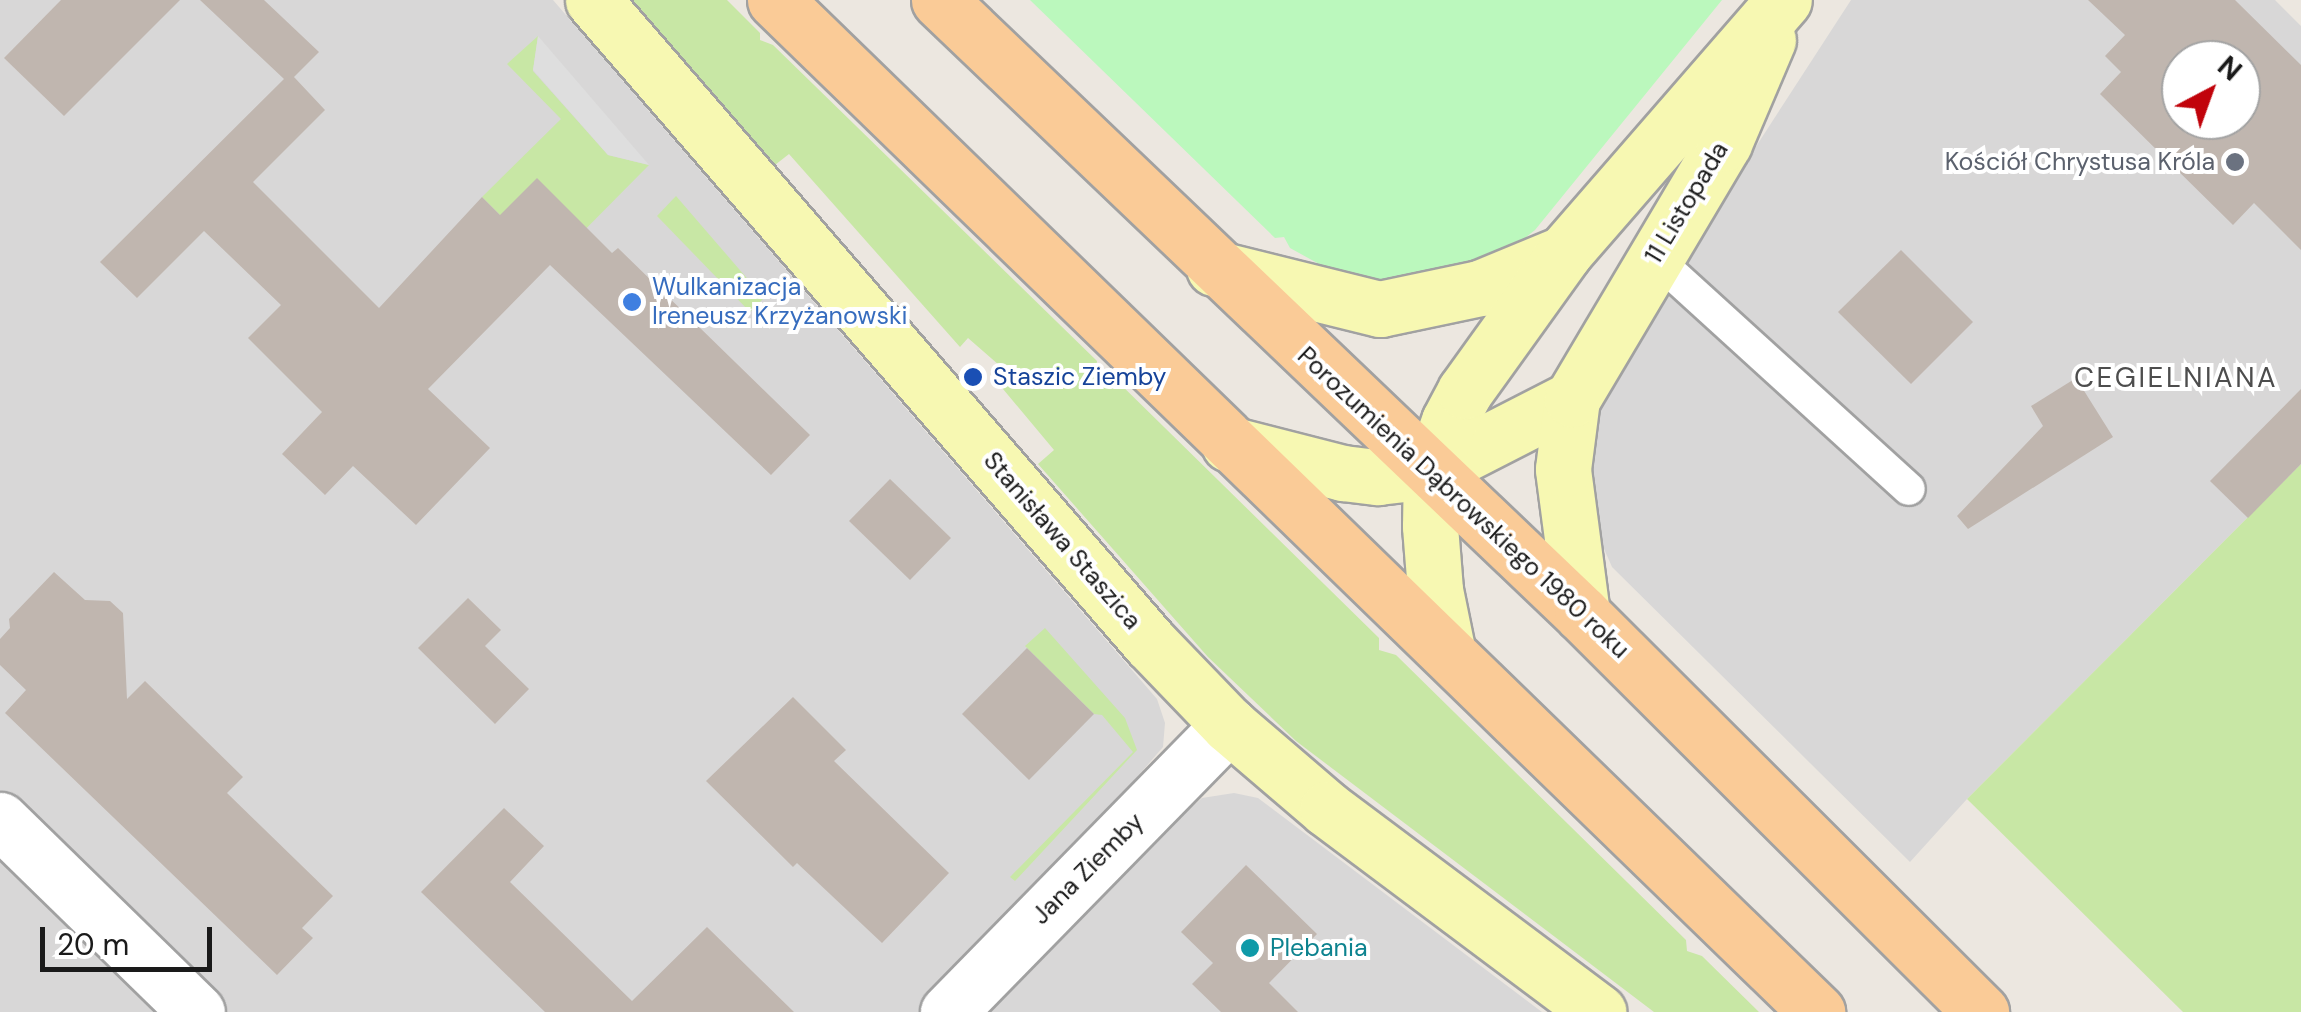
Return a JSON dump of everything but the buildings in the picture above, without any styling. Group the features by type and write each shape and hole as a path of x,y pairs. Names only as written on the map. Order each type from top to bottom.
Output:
{"main road":[{"path":"775,0 1817,1012"},
{"name":"Porozumienia Dąbrowskiego 1980 roku","path":"939,0 1214,268 1582,614 1981,1012"}],"street":[{"name":"Stanisława Staszica","path":"593,0 1116,603 1229,725 1327,809 1598,1012"},
{"name":"11 Listopada","path":"1431,472 1465,391 1564,252 1785,0"},
{"name":"11 Listopada","path":"1572,399 1724,143 1785,0"},
{"path":"1214,268 1380,309 1480,288 1564,252"},
{"path":"1228,444 1378,477 1431,472 1572,399"},
{"path":"1572,399 1563,469 1582,614"},
{"path":"1431,472 1434,590 1447,649"},
{"name":"Jana Ziemby","path":"948,1012 1229,725"},
{"path":"0,820 196,1012"}],"lane":[{"path":"1655,258 1909,489"}],"shaded area":[{"path":"0,0 553,0 1157,699 1165,723 1163,747 1112,806 1149,845 1202,798 1234,793 1258,798 1542,1012 0,1012"},
{"path":"1851,0 2275,0 2301,26 2301,464 1967,799 1910,862 1612,567 1587,510 1587,426 1628,344"},
{"path":"538,36 649,165 608,155 533,70"}],"green space":[{"path":"628,0 727,0 760,33 760,40 773,45 1097,361 1096,369 1110,374 1379,638 1379,650 1396,655 1686,940 1687,951 1702,956 1759,1012 1654,1012 1296,741 1208,657 1038,464 1054,450 998,383 1007,372 968,338 960,347 789,154 775,165"},
{"path":"1030,0 1722,0 1535,230 1500,258 1388,286 1339,275 1290,248 1284,237 1275,238"},
{"path":"538,36 533,71 608,155 649,165 550,265 482,197 561,119 507,64"},
{"path":"676,196 764,298 750,312 657,216"},
{"path":"2301,464 2301,1012 2183,1012 1967,799"},
{"path":"1045,628 1125,718 1137,750 1015,881 1010,877 1133,752 1102,715 1094,714 1025,646"}],"place":[{"name":"Kościół Chrystusa Króla","path":"2235,162"},
{"name":"Wulkanizacja Ireneusz Krzyżanowski","path":"632,302"},
{"name":"Staszic Ziemby","path":"973,377"},
{"name":"Plebania","path":"1250,948"}],"district":[{"name":"CEGIELNIANA","path":"2176,378"}]}
